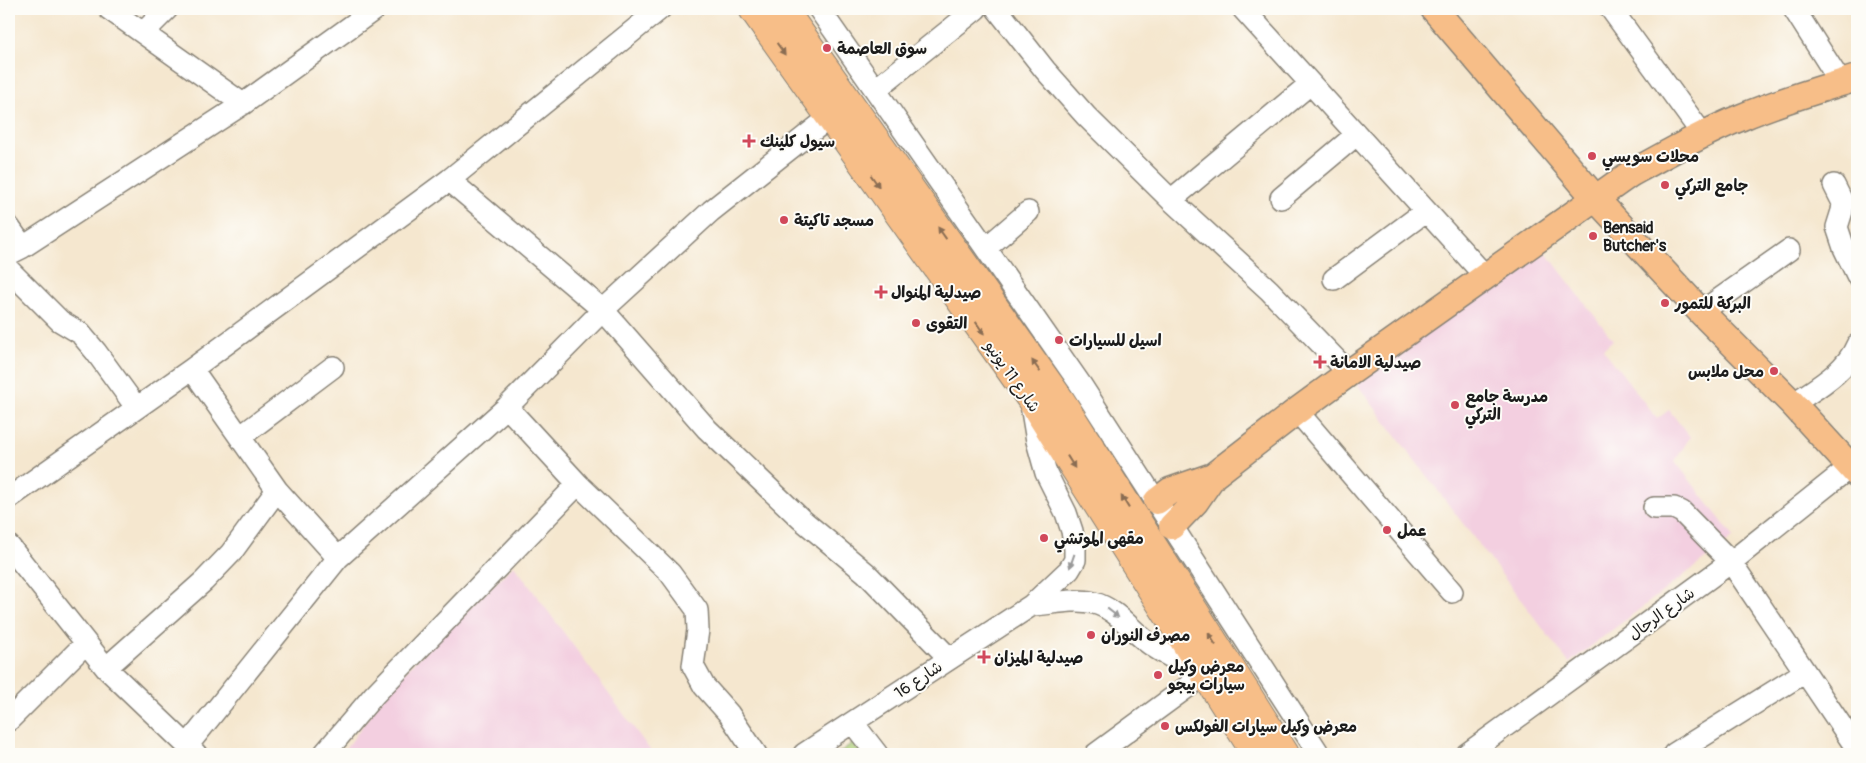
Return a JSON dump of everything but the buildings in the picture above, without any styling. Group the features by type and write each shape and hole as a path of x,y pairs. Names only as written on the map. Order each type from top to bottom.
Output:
{"highway":[{"name":"شارع 11 يونيو","path":"753,9 1030,398 1256,754"},
{"name":"شارع 11 يونيو","path":"783,9 1061,402 1285,754"}],"main road":[{"path":"1434,9 1595,198 1701,312 1793,404 1854,471"},
{"path":"1157,501 1170,492 1213,476 1349,373 1630,174 1740,117 1782,101 1849,81"},
{"path":"1172,526 1195,502 1213,476"}],"street":[{"path":"109,9 243,104"},
{"path":"143,33 167,9"},
{"path":"9,498 136,406 192,369 449,180 660,9"},
{"path":"820,9 1081,385 1319,754"},
{"path":"876,89 976,9"},
{"path":"997,9 1081,110 1171,200 1268,290 1349,373"},
{"path":"1243,9 1486,277"},
{"path":"1611,9 1703,136"},
{"path":"1794,9 1849,81"},
{"path":"9,226 16,250 243,104 371,10"},
{"path":"1171,200 1310,84"},
{"path":"9,546 85,644 106,668 192,750 338,558 507,407 603,310 711,211 830,117"},
{"path":"1281,198 1356,135"},
{"path":"449,180 603,310 707,429 801,519 866,572 949,658"},
{"path":"1834,185 1843,203 1838,227 1844,248 1857,274"},
{"path":"1334,279 1426,211"},
{"path":"986,248 1028,212"},
{"path":"1701,312 1789,250"},
{"path":"9,270 60,321 80,333 136,406"},
{"path":"1793,404 1827,380 1848,362 1857,345"},
{"path":"240,437 333,367"},
{"path":"192,369 277,490 338,558"},
{"name":"شارع 16","path":"804,754 1032,605 1069,570 1075,560 1072,531 1040,455 1030,398"},
{"path":"507,407 578,484 670,573 697,610 698,630 693,666 704,686 730,714 756,754"},
{"path":"1297,411 1452,592"},
{"name":"شارع الرجال","path":"1467,754 1854,471"},
{"path":"324,754 374,695 578,484"},
{"path":"106,668 204,581 231,553 277,490"},
{"path":"1654,508 1674,508 1682,512 1731,562 1857,749"},
{"path":"1032,605 1079,602 1105,607 1160,651 1205,674 1096,754"},
{"path":"9,720 85,644"},
{"path":"1674,754 1805,672"},
{"path":"853,723 877,754"}],"shaded area":[{"path":"1539,243 1613,340 1603,349 1657,419 1669,410 1690,437 1675,461 1734,537 1569,663 1356,383"},
{"path":"514,565 653,754 340,754 351,742 393,683"}],"green space":[{"path":"854,742 864,754 837,754"}],"place":[{"name":"سوق العاصمة","path":"827,48"},
{"name":"سيول كلينك","path":"749,141"},
{"name":"محلات سويسي","path":"1592,156"},
{"name":"جامع التركي","path":"1665,185"},
{"name":"مسجد تاكيتة","path":"784,220"},
{"name":"Bensaid Butcher's","path":"1593,236"},
{"name":"صيدلية المنوال","path":"881,292"},
{"name":"البركة للتمور","path":"1665,303"},
{"name":"التقوى","path":"916,323"},
{"name":"اسيل للسيارات","path":"1059,340"},
{"name":"صيدلية الامانة","path":"1320,362"},
{"name":"محل ملابس","path":"1774,371"},
{"name":"مدرسة جامع التركي","path":"1455,405"},
{"name":"عمل","path":"1387,530"},
{"name":"مقهى الموتشي","path":"1044,538"},
{"name":"مصرف النوران","path":"1091,635"},
{"name":"صيدلية الميزان","path":"984,657"},
{"name":"معرض وكيل سيارات بيجو","path":"1158,675"},
{"name":"معرض وكيل سيارات الفولكس","path":"1165,726"}]}
